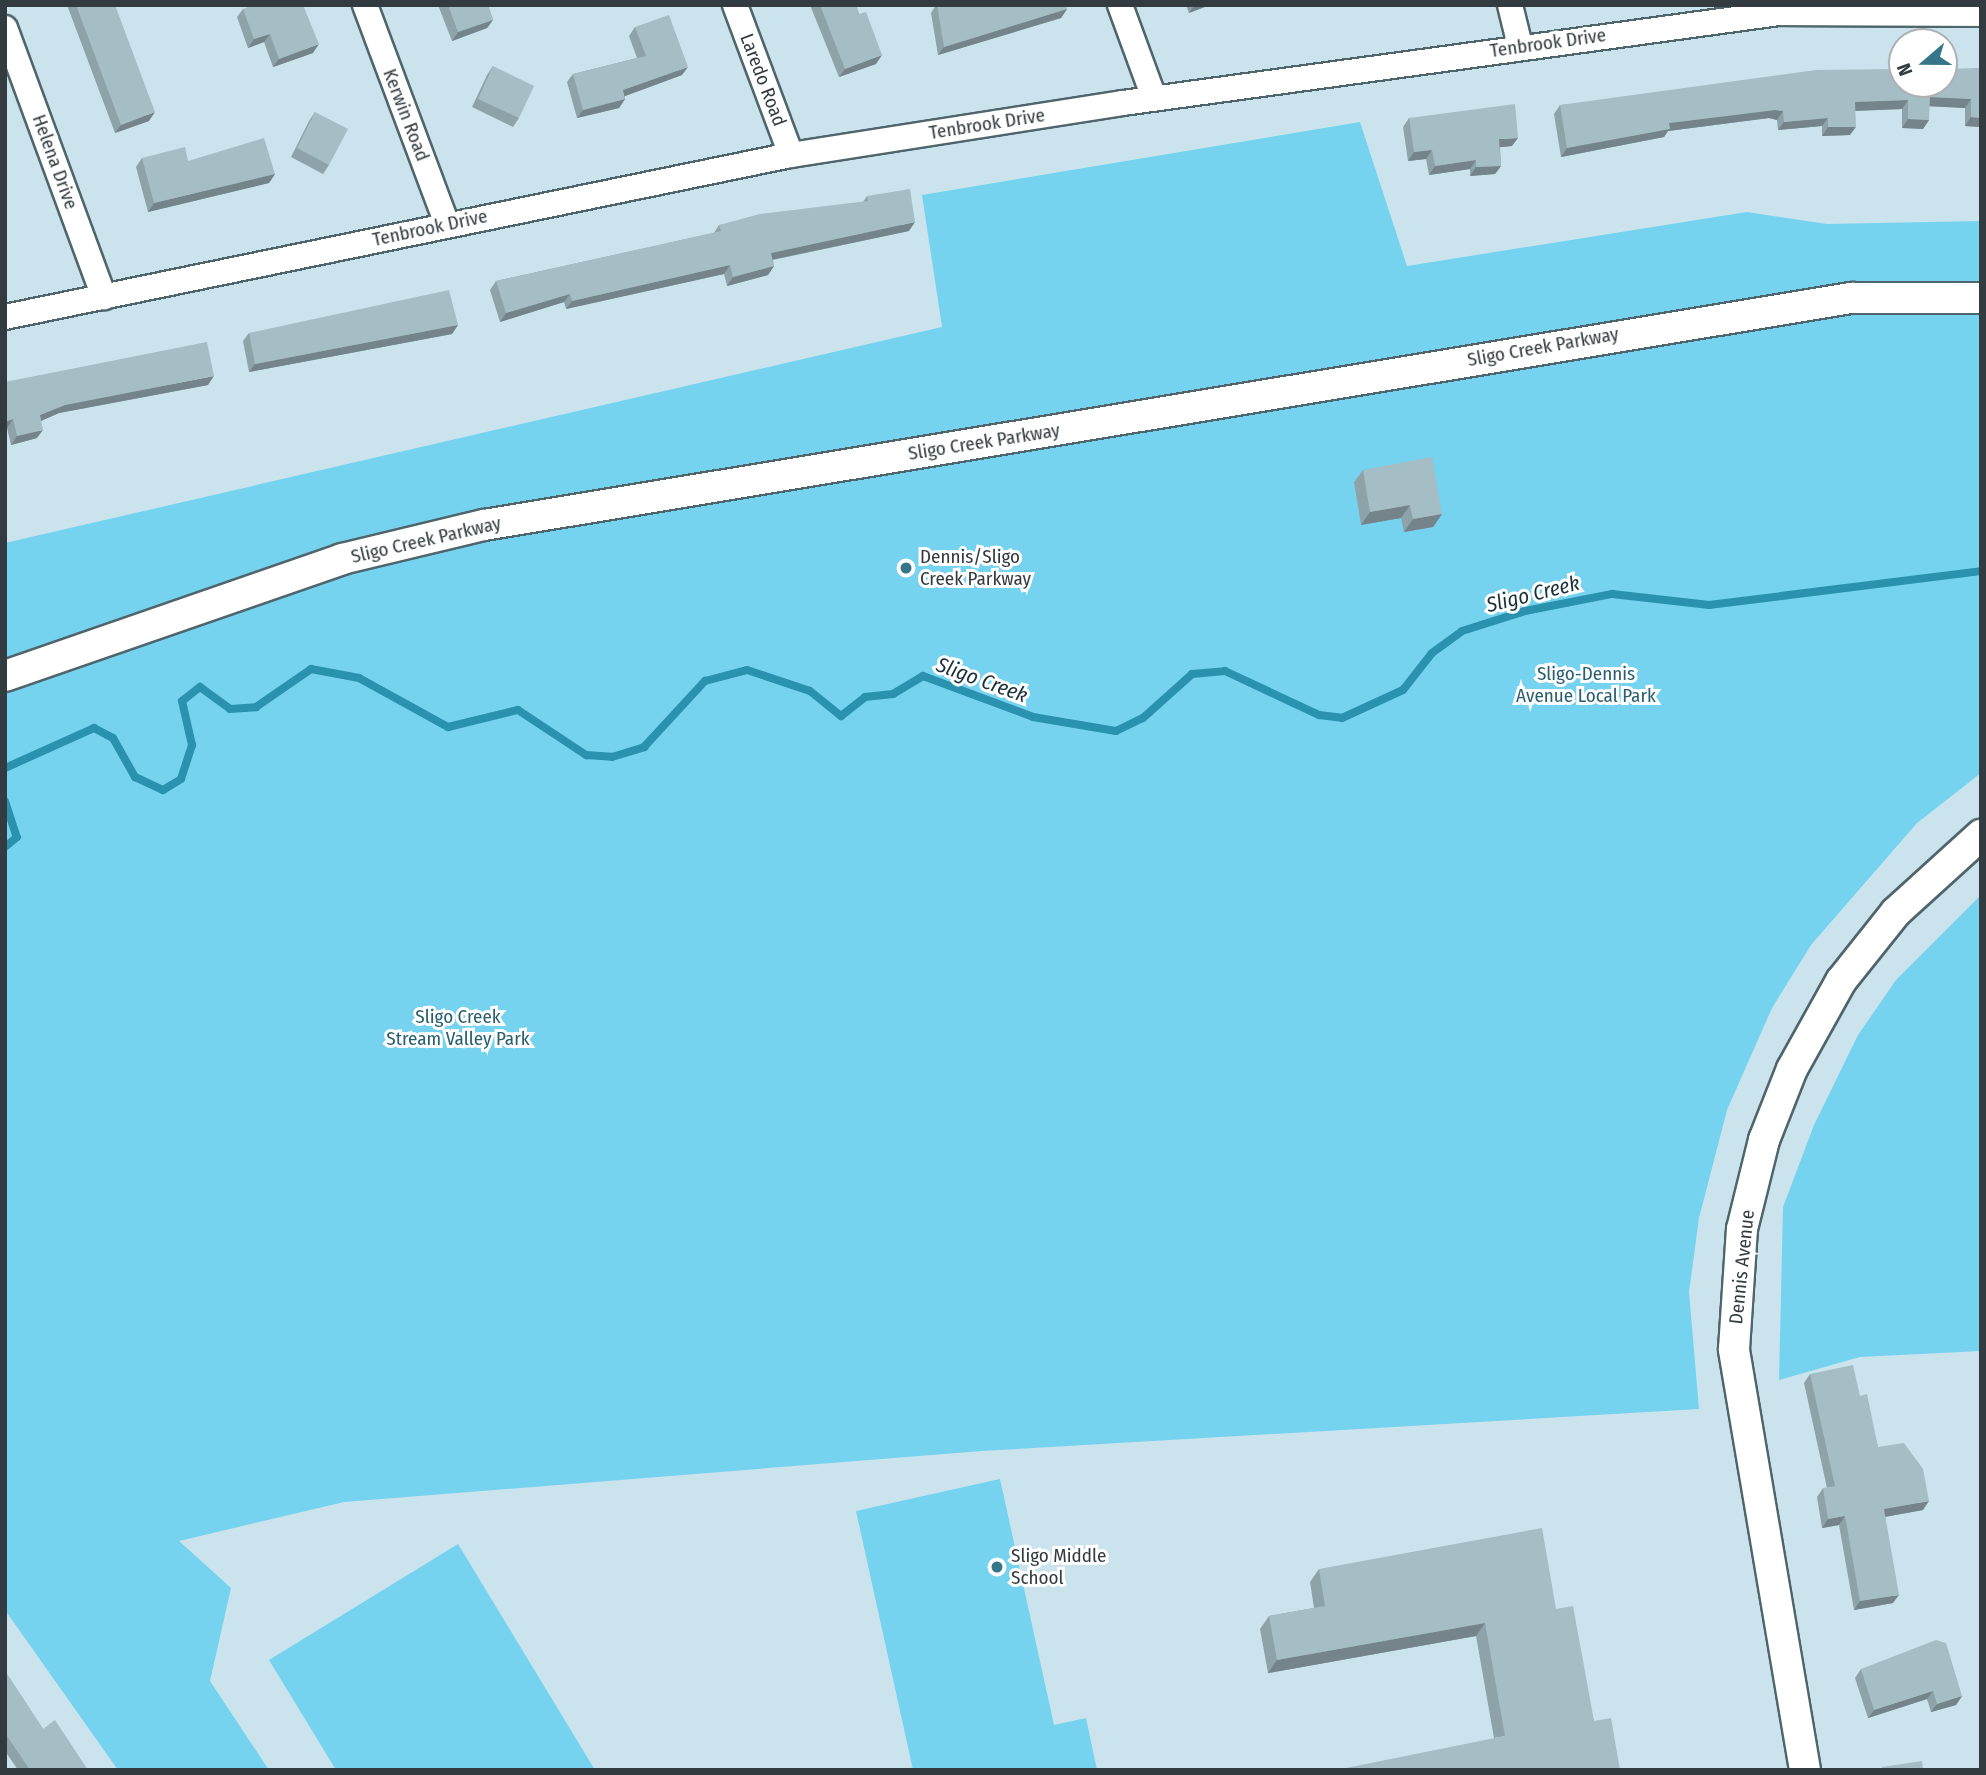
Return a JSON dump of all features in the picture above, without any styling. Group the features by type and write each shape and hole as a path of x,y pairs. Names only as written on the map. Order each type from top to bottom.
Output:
{"street":[{"name":"Kerwin Road","path":"365,5 447,224"},
{"name":"Laredo Road","path":"735,5 790,155"},
{"path":"1120,5 1154,98"},
{"path":"1510,5 1520,46"},
{"name":"Tenbrook Drive","path":"5,317 790,155 1154,98 1520,46 1779,13 1929,9 1981,14"},
{"name":"Helena Drive","path":"5,28 104,297"},
{"name":"Sligo Creek Parkway","path":"5,676 342,559 484,525 1837,300 1981,298"},
{"name":"Dennis Avenue","path":"1805,1770 1734,1349 1742,1229 1773,1116 1841,981 1896,912 1981,835"}],"green space":[{"name":"Sligo Creek Stream Valley Park","path":"1360,122 1407,266 1747,212 1827,224 1981,221 1981,773 1917,823 1811,945 1772,1008 1727,1110 1699,1218 1689,1292 1699,1409 982,1451 344,1502 179,1541 231,1588 210,1681 269,1770 118,1770 5,1610 5,543 942,327 922,195"},
{"path":"1981,895 1981,1351 1860,1357 1779,1380 1783,1207 1814,1125 1858,1035 1896,980"},
{"path":"1000,1479 1054,1725 1086,1718 1097,1770 913,1770 856,1511"},
{"path":"458,1544 595,1770 336,1770 269,1660"}],"building":[{"path":"76,5 115,5 155,112 121,125"},
{"path":"253,5 303,5 319,44 279,59 270,34 254,39 243,9"},
{"path":"448,5 488,5 493,20 458,32"},
{"path":"820,5 856,5 859,14 866,12 882,55 845,69"},
{"path":"937,5 1066,5 1067,9 944,47"},
{"path":"669,15 688,67 623,90 625,99 583,110 573,74 646,56 635,27"},
{"path":"493,66 534,86 519,118 478,99"},
{"path":"1981,68 1981,118 1971,117 1971,99 1950,98 1958,98 1958,69"},
{"path":"1888,69 1888,98 1930,98 1929,120 1908,119 1908,100 1855,102 1856,127 1828,127 1828,118 1784,122 1783,111 1775,110 1669,123 1670,129 1567,148 1560,105 1816,70"},
{"path":"1515,104 1518,138 1499,139 1501,166 1476,167 1476,160 1435,166 1432,150 1414,152 1409,118"},
{"path":"315,112 348,129 329,165 297,148"},
{"path":"264,138 275,174 154,203 142,158 185,147 188,161"},
{"path":"910,189 915,222 771,253 774,266 733,277 730,265 572,301 570,294 506,313 496,281 721,231 719,225 760,214 868,201 867,196"},
{"path":"449,290 458,325 255,364 249,333"},
{"path":"207,342 214,376 65,405 40,415 43,430 17,436 13,419 5,422 5,382"},
{"path":"1432,457 1442,514 1413,519 1410,505 1370,512 1363,470"},
{"path":"1853,1365 1860,1396 1867,1394 1878,1447 1904,1443 1923,1469 1929,1501 1884,1509 1899,1595 1860,1601 1845,1516 1828,1519 1823,1488 1835,1486 1810,1374"},
{"path":"1542,1528 1556,1609 1573,1606 1594,1721 1611,1718 1620,1770 1336,1770 1505,1736 1485,1623 1277,1660 1269,1616 1325,1606 1319,1569"},
{"path":"1936,1640 1946,1643 1962,1696 1937,1704 1933,1691 1874,1710 1861,1669"},
{"path":"5,1671 43,1729 55,1720 88,1770 30,1770 7,1736 5,1737"},
{"path":"1922,1761 1923,1770 1883,1770 1882,1767"}],"waterway":[{"name":"Sligo Creek","path":"5,768 94,728 113,738 135,777 163,790 181,779 192,745 182,701 200,687 230,709 256,707 311,669 359,678 448,727 518,710 586,755 612,757 644,747 705,681 747,670 810,691 841,716 865,697 893,694 923,676 1033,717 1116,731 1143,718 1192,674 1225,671 1319,715 1342,718 1403,690 1432,653 1462,631 1525,611 1612,594 1709,605 1981,571"},
{"name":"Sligo Creek","path":"5,801 17,837 5,847"}],"place":[{"name":"Dennis/Sligo Creek Parkway","path":"906,568"},
{"name":"Sligo Middle School","path":"997,1567"}],"park label":[{"name":"Sligo-Dennis Avenue Local Park","path":"1586,685"}]}
